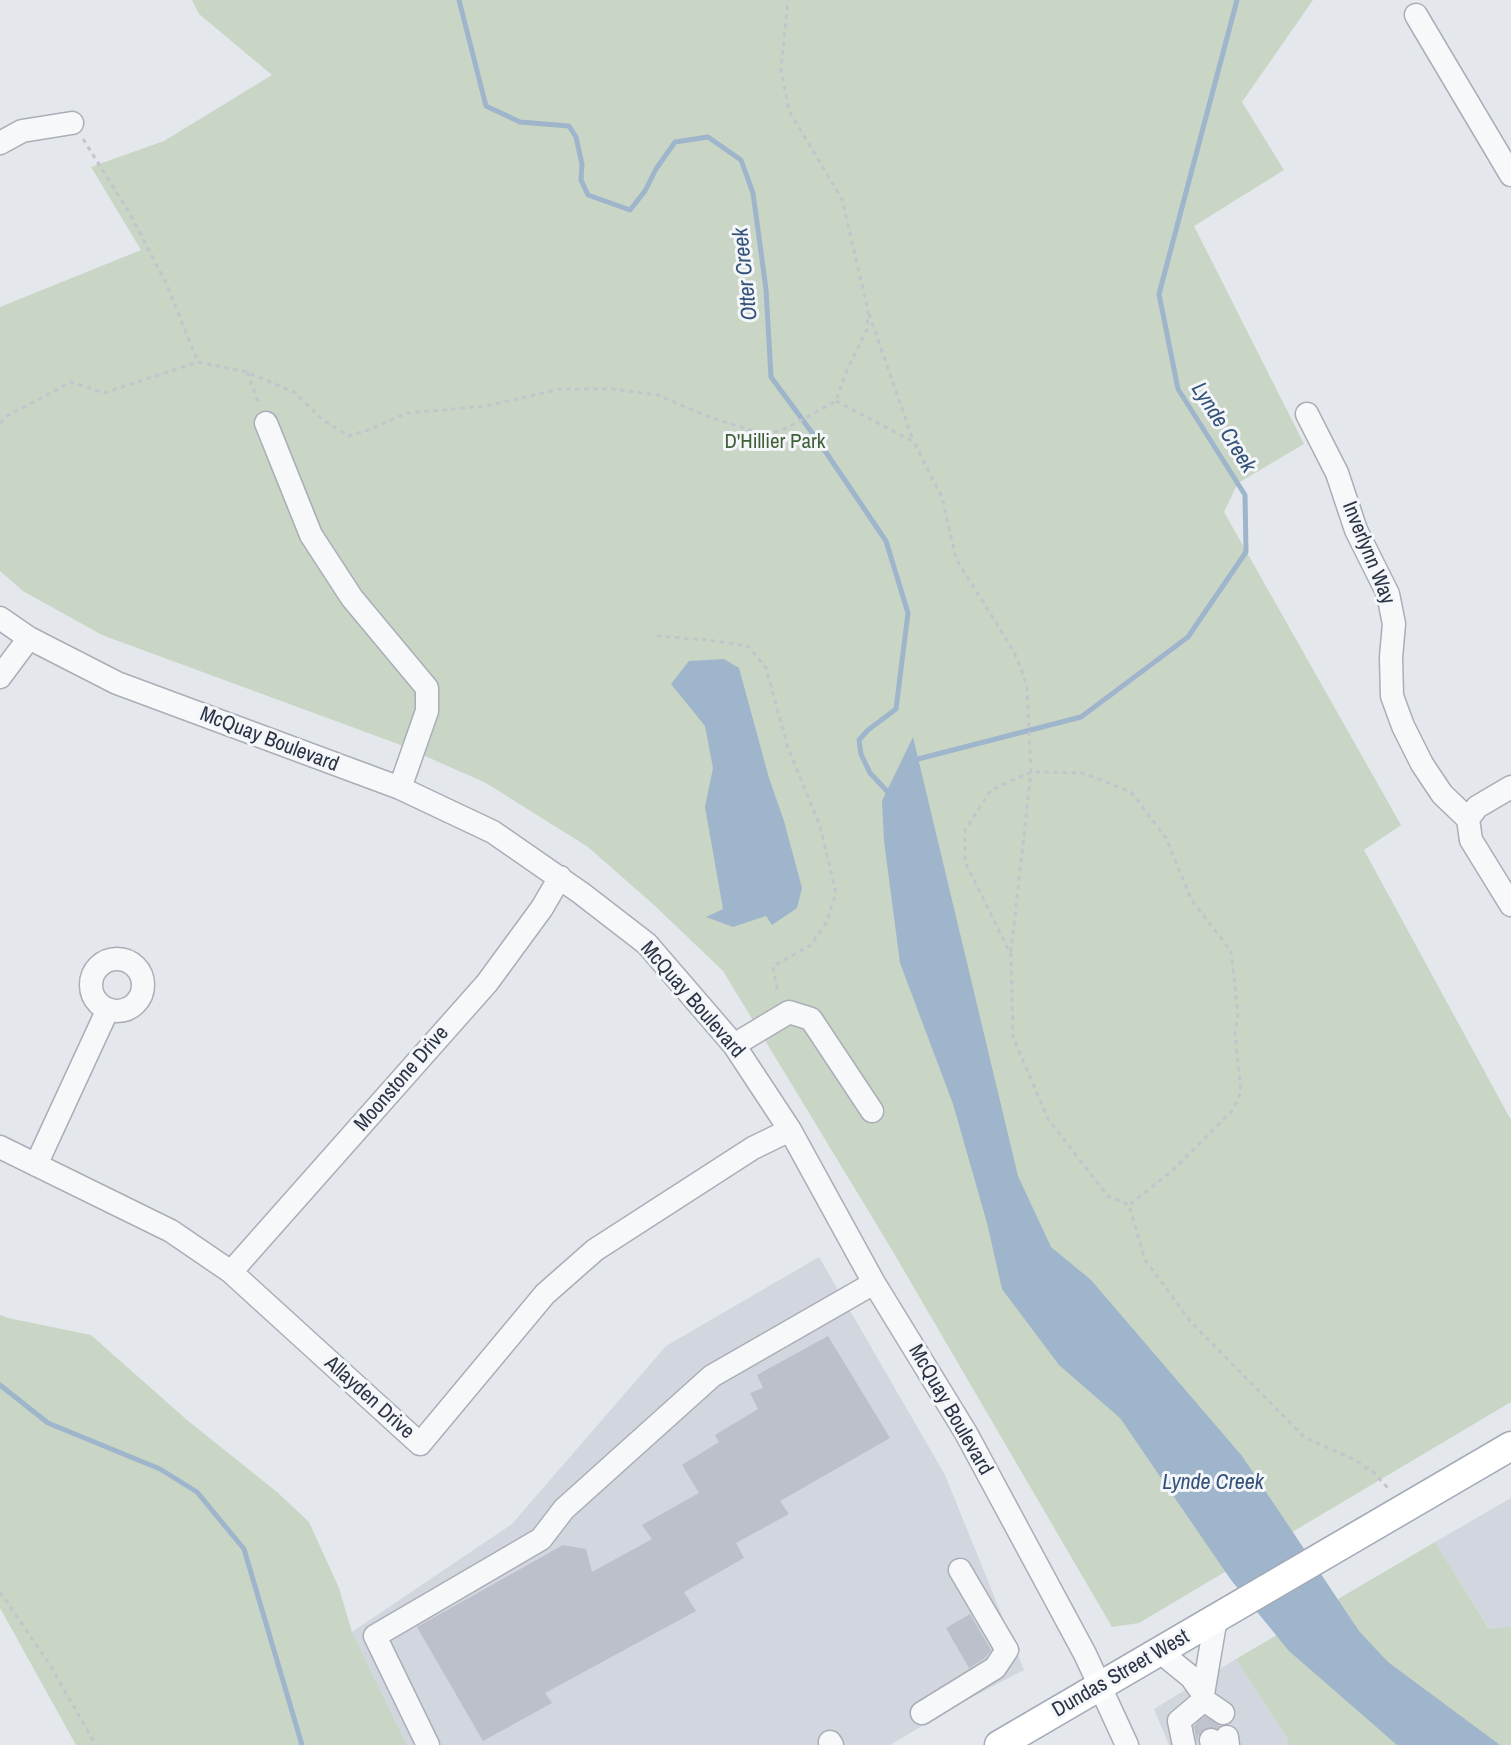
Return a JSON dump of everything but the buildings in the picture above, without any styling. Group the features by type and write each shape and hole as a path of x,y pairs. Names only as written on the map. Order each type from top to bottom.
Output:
{"main road":[{"name":"Dundas Street West","path":"999,1745 1511,1446"}],"street":[{"path":"1416,15 1511,175"},
{"path":"0,143 22,131 72,123"},
{"name":"Inverlynn Way","path":"1307,414 1336,473 1356,530 1388,594 1394,624 1391,657 1392,696 1403,726 1422,764 1442,794 1468,819"},
{"path":"266,423 311,535 352,598 427,688 427,711 400,788"},
{"name":"McQuay Boulevard","path":"0,618 30,638 117,683 400,788 493,832 560,877 647,944 734,1045 790,1130 874,1283 966,1433 1085,1654 1127,1745"},
{"path":"0,677 30,638"},
{"path":"1511,787 1477,807 1468,819 1471,840 1511,906"},
{"name":"Moonstone Drive","path":"231,1272 487,983 542,908 560,877"},
{"path":"36,1165 108,1009"},
{"path":"734,1045 789,1012 811,1019 873,1111"},
{"name":"Allayden Drive","path":"0,1147 171,1231 231,1272 420,1444 545,1294 596,1250 753,1148 790,1130"},
{"path":"428,1745 375,1636 541,1539 564,1509 712,1376 874,1283"},
{"path":"922,1713 995,1668 1007,1650 960,1570"},
{"path":"1209,1706 1216,1618"},
{"path":"1160,1651 1191,1677 1209,1706"},
{"path":"1184,1745 1179,1721 1209,1706"}],"path":[{"path":"788,0 781,69 789,111 842,199 868,311 914,442 942,497 956,559 1013,650 1027,688 1031,772 1011,955 1012,1037 1048,1119 1108,1196 1129,1205"},
{"path":"72,123 129,212 166,283 198,362"},
{"path":"0,423 7,416 71,382 104,393 198,362 247,372 294,392 324,421 348,436 371,429 407,412 487,406 560,389 612,389 658,395 710,417 766,435 789,427 836,401 867,329 868,311"},
{"path":"247,372 266,423"},
{"path":"836,401 914,442"},
{"path":"657,636 748,646 766,668 788,748 820,826 836,893 826,923 811,945 773,966 782,1017"},
{"path":"1011,955 965,862 965,830 991,790 1031,772 1083,773 1131,792 1166,838 1191,899 1231,951 1238,1013 1235,1034 1241,1092 1232,1111 1172,1171 1129,1205"},
{"path":"1129,1205 1144,1260 1190,1321 1304,1437 1373,1472 1388,1488"},
{"path":"0,1592 48,1662 96,1745"}],"shaded area":[{"path":"819,1257 945,1475 1024,1670 961,1703 890,1745 407,1745 352,1632 512,1524 666,1346"},
{"path":"1511,1498 1511,1664 1435,1542"},
{"path":"1236,1659 1289,1741 1283,1745 1169,1745 1154,1709"}],"green space":[{"name":"D'Hillier Park","path":"192,0 1313,0 1242,102 1284,170 1194,226 1304,444 1238,483 1224,512 1401,825 1364,850 1511,1120 1511,1402 1139,1623 1112,1627 889,1245 723,971 654,905 588,847 486,783 398,744 102,635 23,591 0,571 0,307 141,250 91,167 164,141 272,75 199,14"},
{"path":"0,1315 91,1335 187,1420 277,1492 309,1522 339,1588 352,1632 407,1745 76,1745 0,1608"},
{"path":"1435,1542 1489,1629 1511,1627 1511,1745 1284,1745 1289,1741 1236,1659"}],"water":[{"path":"724,659 739,668 802,888 797,908 772,925 766,916 733,927 706,917 723,909 705,807 713,768 705,726 671,684 689,661"},
{"name":"Lynde Creek","path":"913,737 1018,1176 1051,1247 1091,1280 1242,1456 1359,1631 1388,1662 1500,1745 1397,1745 1289,1651 1231,1580 1120,1418 1059,1365 1002,1289 987,1223 953,1104 900,963 884,841 882,801"}],"waterway":[{"name":"Otter Creek","path":"459,0 486,106 520,122 569,126 576,137 582,164 581,180 588,195 630,210 645,191 656,169 675,142 708,137 741,160 753,193 766,289 771,377 819,442 886,541 908,613 896,709 868,730 859,740 861,754 870,773 887,791"},
{"name":"Lynde Creek","path":"918,759 1081,717 1188,637 1246,552 1245,495 1178,389 1159,294 1237,0"},
{"path":"0,1385 48,1423 160,1469 197,1492 244,1549 302,1745"}],"tunnel":[{"path":"1207,1716 1211,1740"}]}
